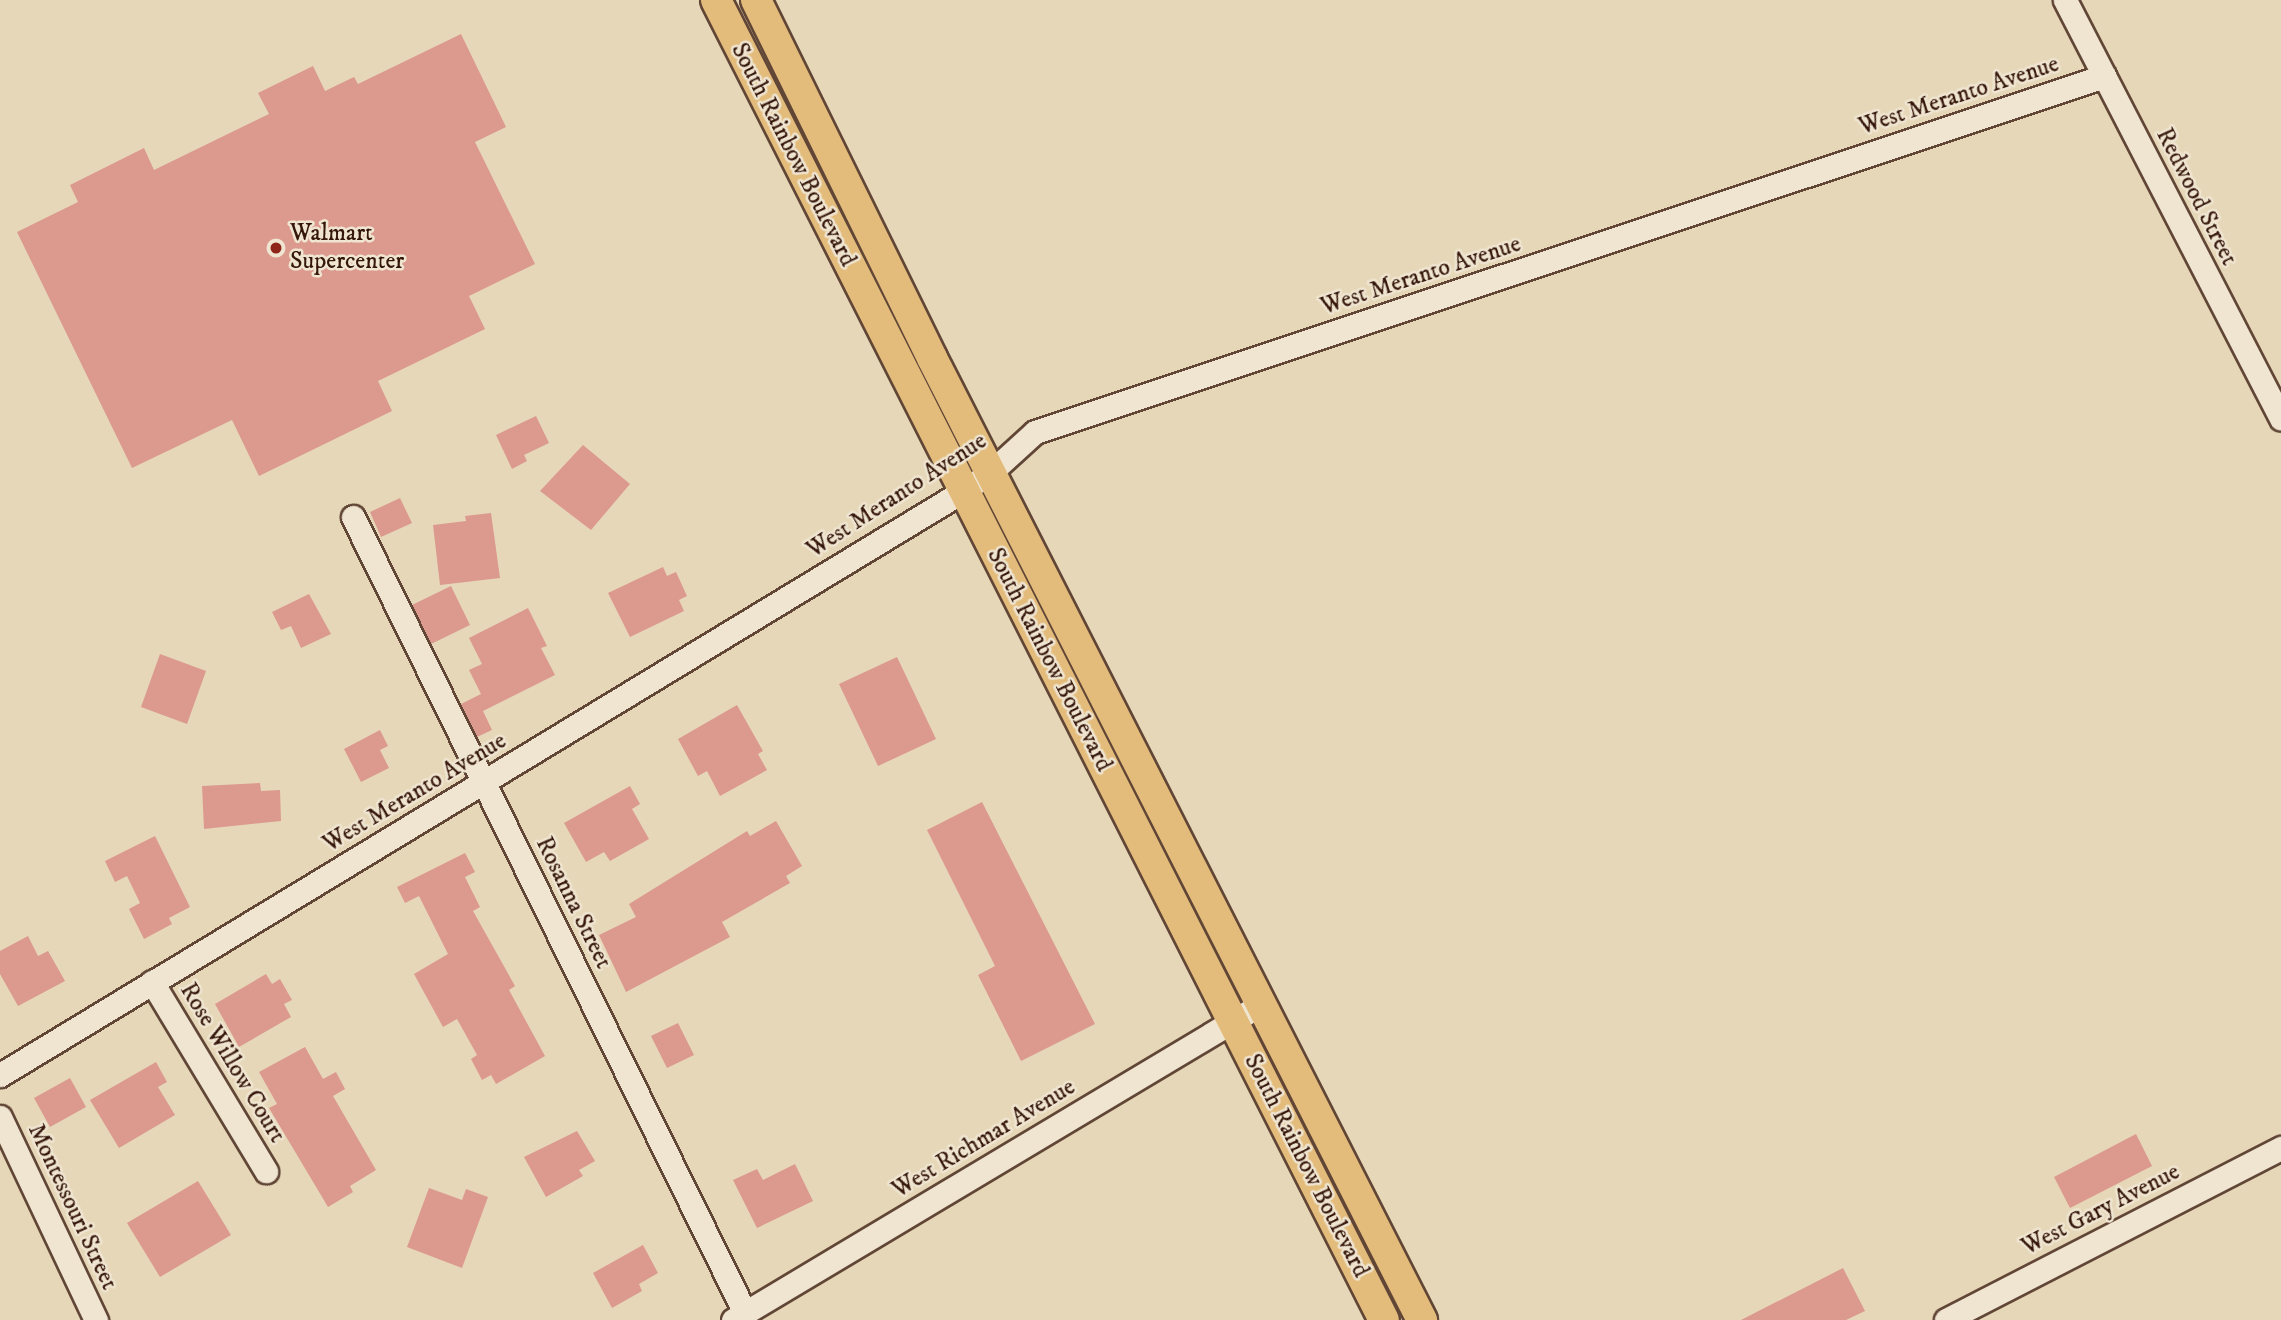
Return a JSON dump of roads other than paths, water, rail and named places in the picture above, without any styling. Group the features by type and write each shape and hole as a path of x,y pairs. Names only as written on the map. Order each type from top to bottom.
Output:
{"main road":[{"name":"South Rainbow Boulevard","path":"716,0 1384,1320"},
{"name":"South Rainbow Boulevard","path":"756,0 991,472 1422,1320"}],"street":[{"name":"Redwood Street","path":"2065,0 2281,418"},
{"name":"West Meranto Avenue","path":"0,1074 964,491 991,472 1035,432 2104,76"},
{"name":"Rosanna Street","path":"353,517 484,782 739,1317"},
{"name":"Rose Willow Court","path":"152,982 265,1171"},
{"name":"West Richmar Avenue","path":"739,1317 1263,1003"},
{"name":"Montessouri Street","path":"0,1117 96,1320"},
{"name":"West Gary Avenue","path":"1946,1320 2281,1147"}],"place":[{"name":"Walmart Supercenter","path":"276,248"}]}
